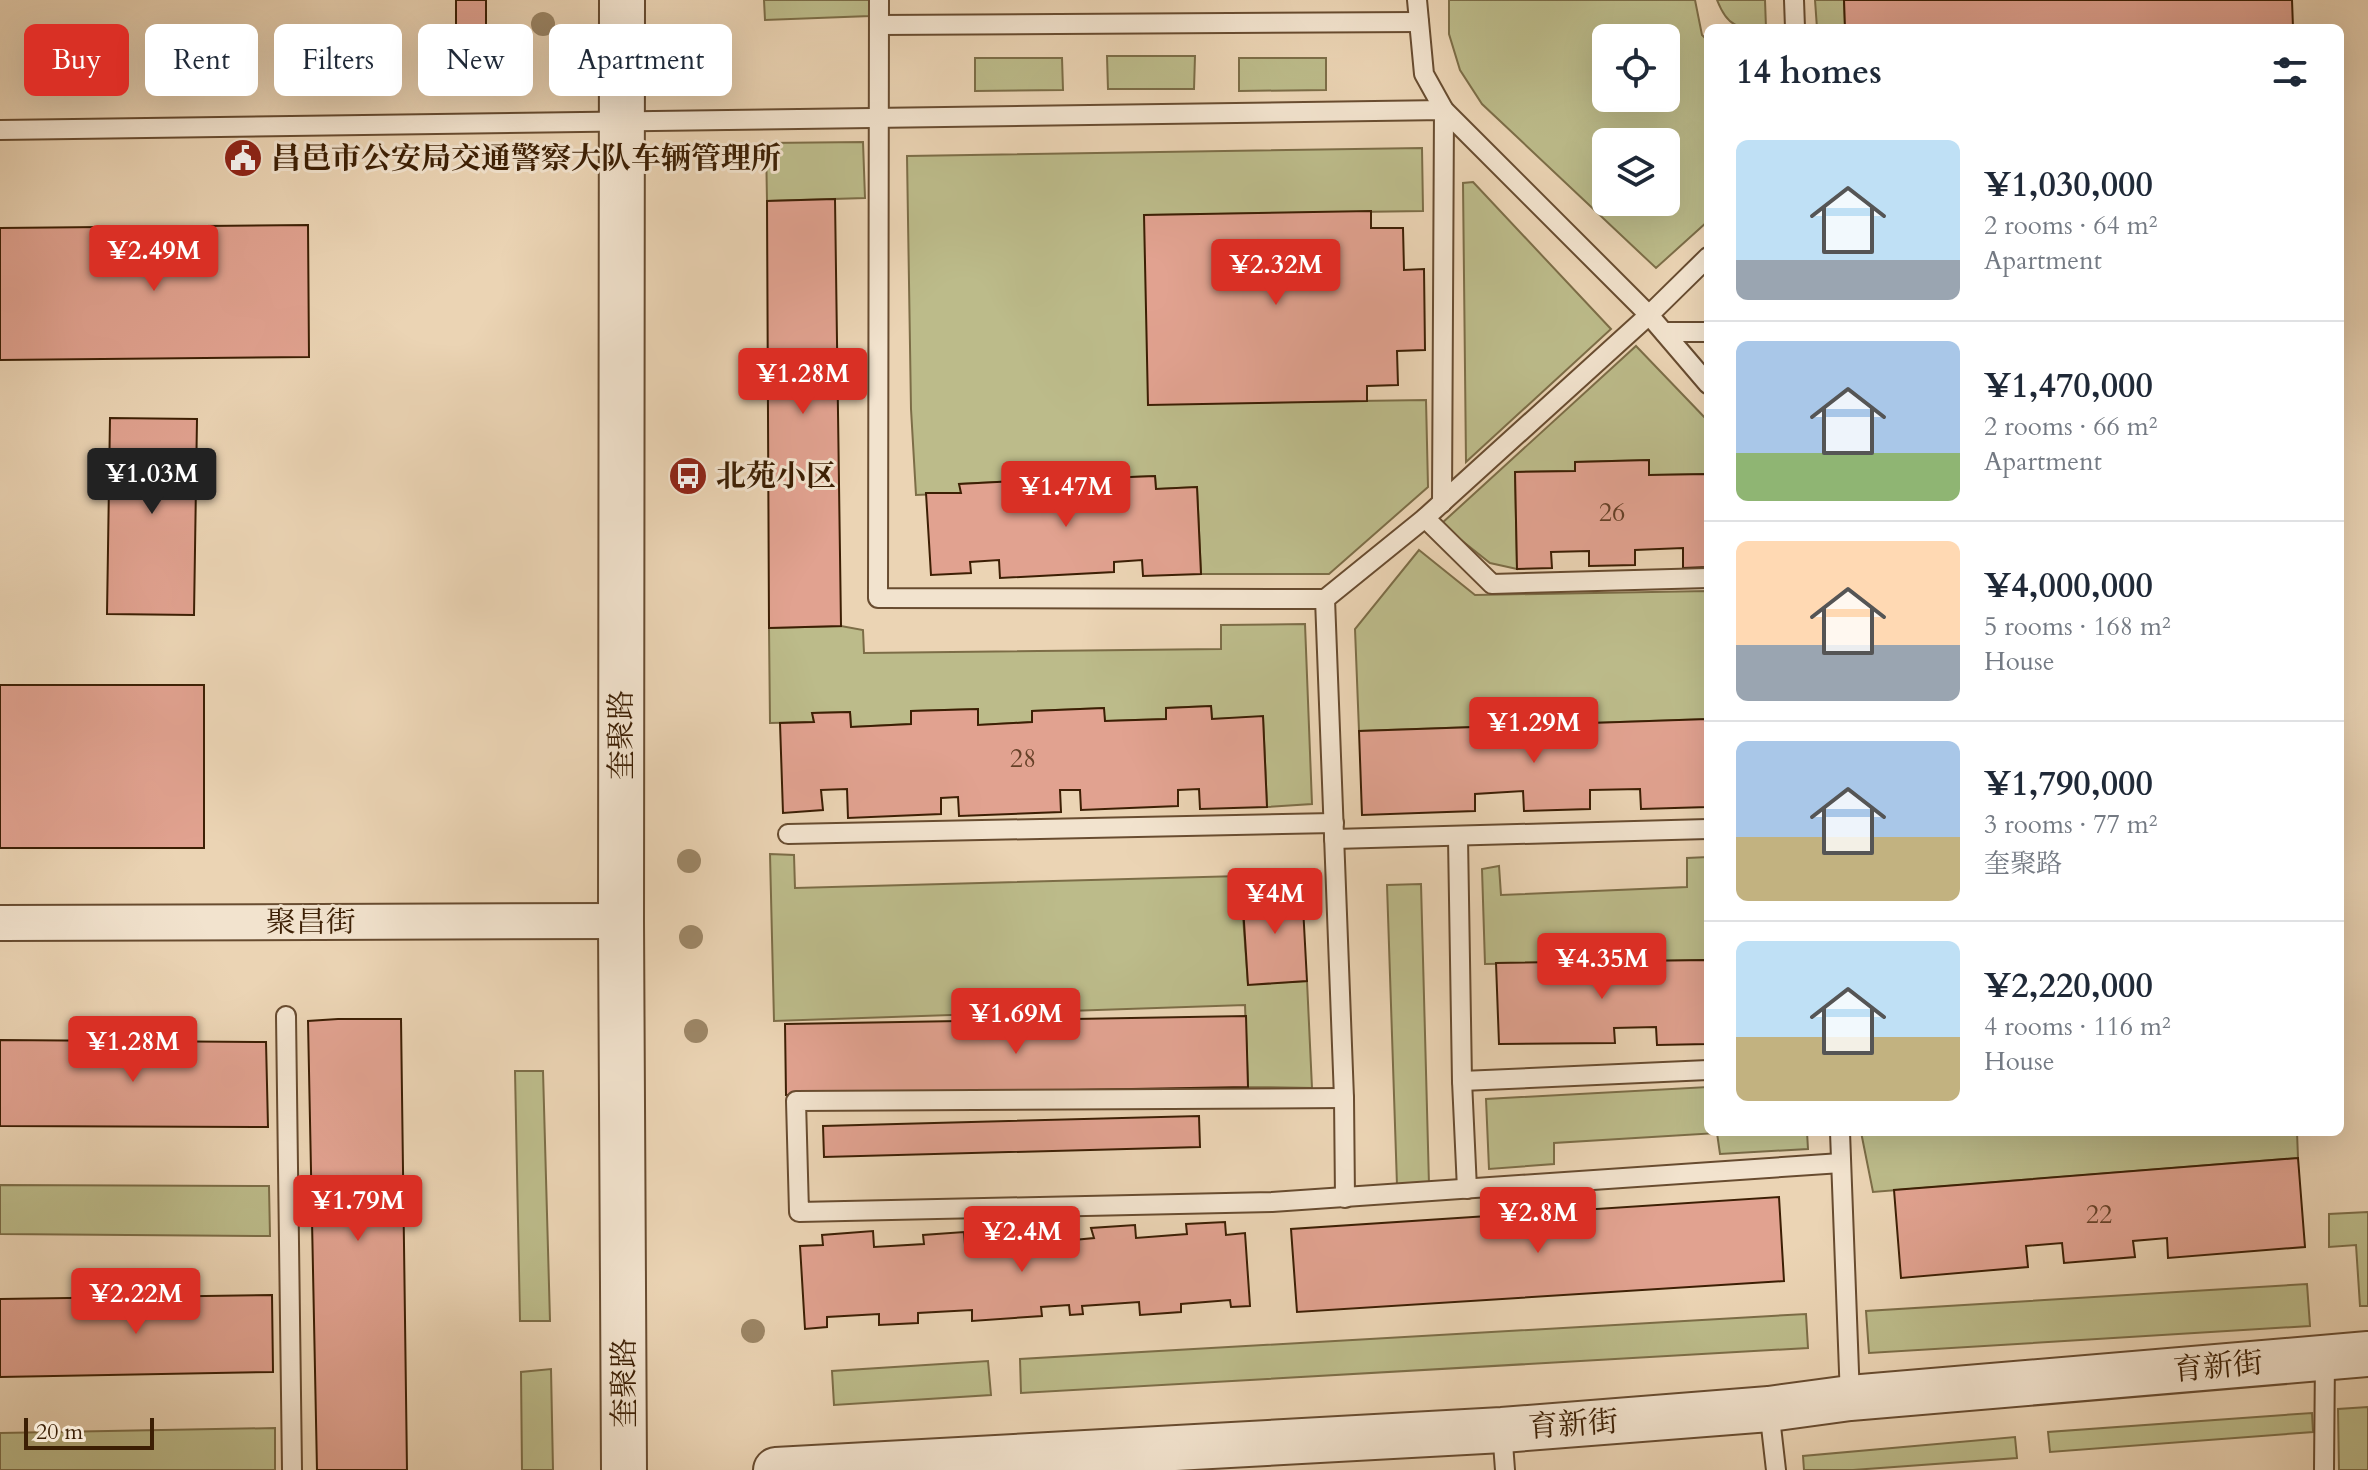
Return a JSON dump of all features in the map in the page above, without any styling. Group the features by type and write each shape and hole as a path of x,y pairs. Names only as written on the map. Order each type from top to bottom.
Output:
{"street":[{"name":"奎聚路","path":"622,0 624,1470"},
{"name":"聚昌街","path":"0,923 621,921"},
{"name":"育新街","path":"776,1470 1503,1450 1850,1398 2368,1354"}],"lane":[{"path":"879,0 878,598 1325,599 1442,503 1704,261"},
{"path":"1417,0 1424,74 1444,110 1649,315 1704,379"},
{"path":"1794,0 1795,24"},
{"path":"879,25 1419,22"},
{"path":"0,130 622,124 880,117 1444,110"},
{"path":"1442,503 1444,110"},
{"path":"1664,332 1704,332"},
{"path":"1425,518 1492,584 1704,578"},
{"path":"1325,599 1345,1198"},
{"path":"788,834 1334,831 1458,838 1704,829"},
{"path":"1458,838 1467,1189"},
{"path":"286,1016 292,1470"},
{"path":"1462,1081 1704,1070"},
{"path":"1344,1098 796,1101 799,1212 1272,1202 1841,1163"},
{"path":"1840,1136 1850,1398"},
{"path":"2324,1470 2325,1357"},
{"path":"1769,1409 1776,1470"}],"shaded area":[{"path":"764,0 869,0 870,16 765,20"},
{"path":"1449,0 1695,0 1704,37 1704,225 1656,268 1601,216 1680,216 1680,128 1592,128 1592,208 1482,104 1460,70 1449,34"},
{"path":"1717,0 1765,0 1766,24 1735,24 1725,16"},
{"path":"1815,0 1844,0 1845,24 1817,24"},
{"path":"1107,56 1195,56 1194,89 1108,89"},
{"path":"975,58 1062,58 1063,90 975,91"},
{"path":"1239,58 1326,58 1326,90 1239,91"},
{"path":"863,142 865,198 767,201 766,143"},
{"path":"1422,148 1423,211 1145,215 1149,404 1426,400 1428,487 1329,574 1201,574 1197,487 1156,489 1155,476 1081,479 1081,490 1016,493 1015,481 960,484 961,493 916,495 911,409 907,156"},
{"path":"1473,182 1611,329 1466,462 1463,183"},
{"path":"1636,346 1704,417 1704,474 1649,475 1648,460 1575,462 1575,471 1515,472 1517,569 1490,563 1441,524"},
{"path":"1419,550 1475,595 1704,591 1704,719 1359,731 1355,629"},
{"path":"1305,624 1312,804 1267,807 1263,717 1212,719 1211,706 1166,708 1166,719 1105,721 1103,708 1032,711 1032,722 978,725 977,709 912,711 911,724 851,727 850,712 813,713 814,722 770,723 769,628 841,626 863,630 864,653 1221,649 1221,625"},
{"path":"770,854 794,855 795,888 1240,876 1248,984 1307,981 1312,1088 1248,1087 1245,1005 774,1021"},
{"path":"1704,857 1704,960 1485,964 1482,869 1499,866 1501,895 1687,887 1687,858"},
{"path":"1421,884 1429,1184 1397,1185 1387,885"},
{"path":"515,1071 543,1071 550,1321 520,1321"},
{"path":"1704,1087 1704,1134 1554,1143 1554,1164 1489,1169 1486,1099"},
{"path":"1717,1136 1807,1136 1808,1149 1720,1154"},
{"path":"1862,1136 2297,1136 2298,1158 1873,1192"},
{"path":"0,1185 269,1186 270,1236 0,1234"},
{"path":"2368,1212 2368,1306 2360,1306 2356,1245 2329,1247 2329,1214"},
{"path":"2307,1284 2310,1326 1869,1353 1866,1311"},
{"path":"1806,1314 1808,1348 1021,1393 1020,1359"},
{"path":"988,1361 991,1395 834,1405 832,1371"},
{"path":"551,1369 553,1470 522,1470 521,1372"},
{"path":"2368,1407 2368,1470 2339,1470 2338,1409"},
{"path":"2312,1413 2313,1432 2050,1452 2048,1432"},
{"path":"275,1428 275,1470 0,1470 0,1433"},
{"path":"2015,1437 2017,1458 1853,1470 1804,1470 1803,1456"}],"building":[{"path":"456,0 486,0 486,24 456,24"},
{"path":"1844,0 2292,0 2293,24 1845,24"},
{"path":"835,199 841,626 769,628 767,201"},
{"path":"1371,211 1371,228 1403,228 1404,270 1424,269 1425,350 1397,351 1398,385 1367,386 1367,401 1148,405 1144,215"},
{"path":"308,225 309,357 0,360 0,228"},
{"path":"110,418 197,419 194,615 107,614"},
{"path":"1649,460 1649,475 1704,474 1704,567 1683,568 1683,548 1635,550 1635,565 1589,566 1589,551 1551,552 1552,568 1517,569 1515,472 1575,471 1575,462"},
{"path":"1155,476 1156,489 1197,487 1201,574 1143,576 1142,560 1114,562 1114,572 1000,578 999,560 970,562 971,573 931,575 926,493 961,493 959,484 1016,481 1016,493 1081,490 1080,479"},
{"path":"0,685 204,685 204,848 0,848"},
{"path":"1211,706 1212,719 1263,716 1267,807 1200,809 1199,789 1178,790 1178,806 1081,810 1080,790 1060,790 1061,812 959,816 958,797 941,798 941,814 848,818 847,789 821,790 823,810 783,813 780,723 814,722 812,713 850,712 851,727 911,724 911,711 978,709 978,725 1032,722 1032,711 1104,708 1105,721 1166,719 1166,708"},
{"path":"1704,719 1704,807 1641,809 1640,789 1590,790 1590,809 1524,811 1523,791 1475,794 1475,811 1362,815 1359,731"},
{"path":"1302,888 1307,981 1248,985 1242,891"},
{"path":"1704,960 1704,1044 1657,1045 1656,1027 1614,1028 1615,1043 1499,1044 1496,963"},
{"path":"1246,1016 1248,1087 786,1095 785,1024"},
{"path":"401,1019 407,1470 317,1470 308,1021"},
{"path":"0,1040 266,1042 268,1127 0,1126"},
{"path":"1199,1116 1200,1147 824,1157 823,1126"},
{"path":"2298,1158 2305,1247 2168,1258 2167,1238 2133,1241 2135,1257 2064,1263 2062,1243 2026,1246 2028,1267 1901,1278 1894,1190"},
{"path":"1779,1197 1784,1281 1297,1312 1291,1229"},
{"path":"1225,1222 1226,1235 1245,1233 1250,1306 1231,1307 1230,1300 1181,1304 1181,1312 1140,1315 1139,1302 1082,1306 1083,1314 1070,1315 1069,1305 1041,1307 1042,1316 972,1321 972,1310 918,1313 918,1323 879,1325 879,1314 827,1317 827,1327 805,1329 800,1246 823,1245 822,1235 873,1231 874,1247 924,1244 923,1235 964,1232 965,1245 1036,1240 1033,1233 1062,1230 1063,1241 1094,1238 1091,1228 1135,1225 1136,1238 1187,1234 1186,1224"},
{"path":"272,1295 273,1372 0,1377 0,1299"}],"place":[{"name":"昌邑市公安局交通警察大队车辆管理所","path":"243,158"},
{"name":"北苑小区","path":"688,476"}]}
